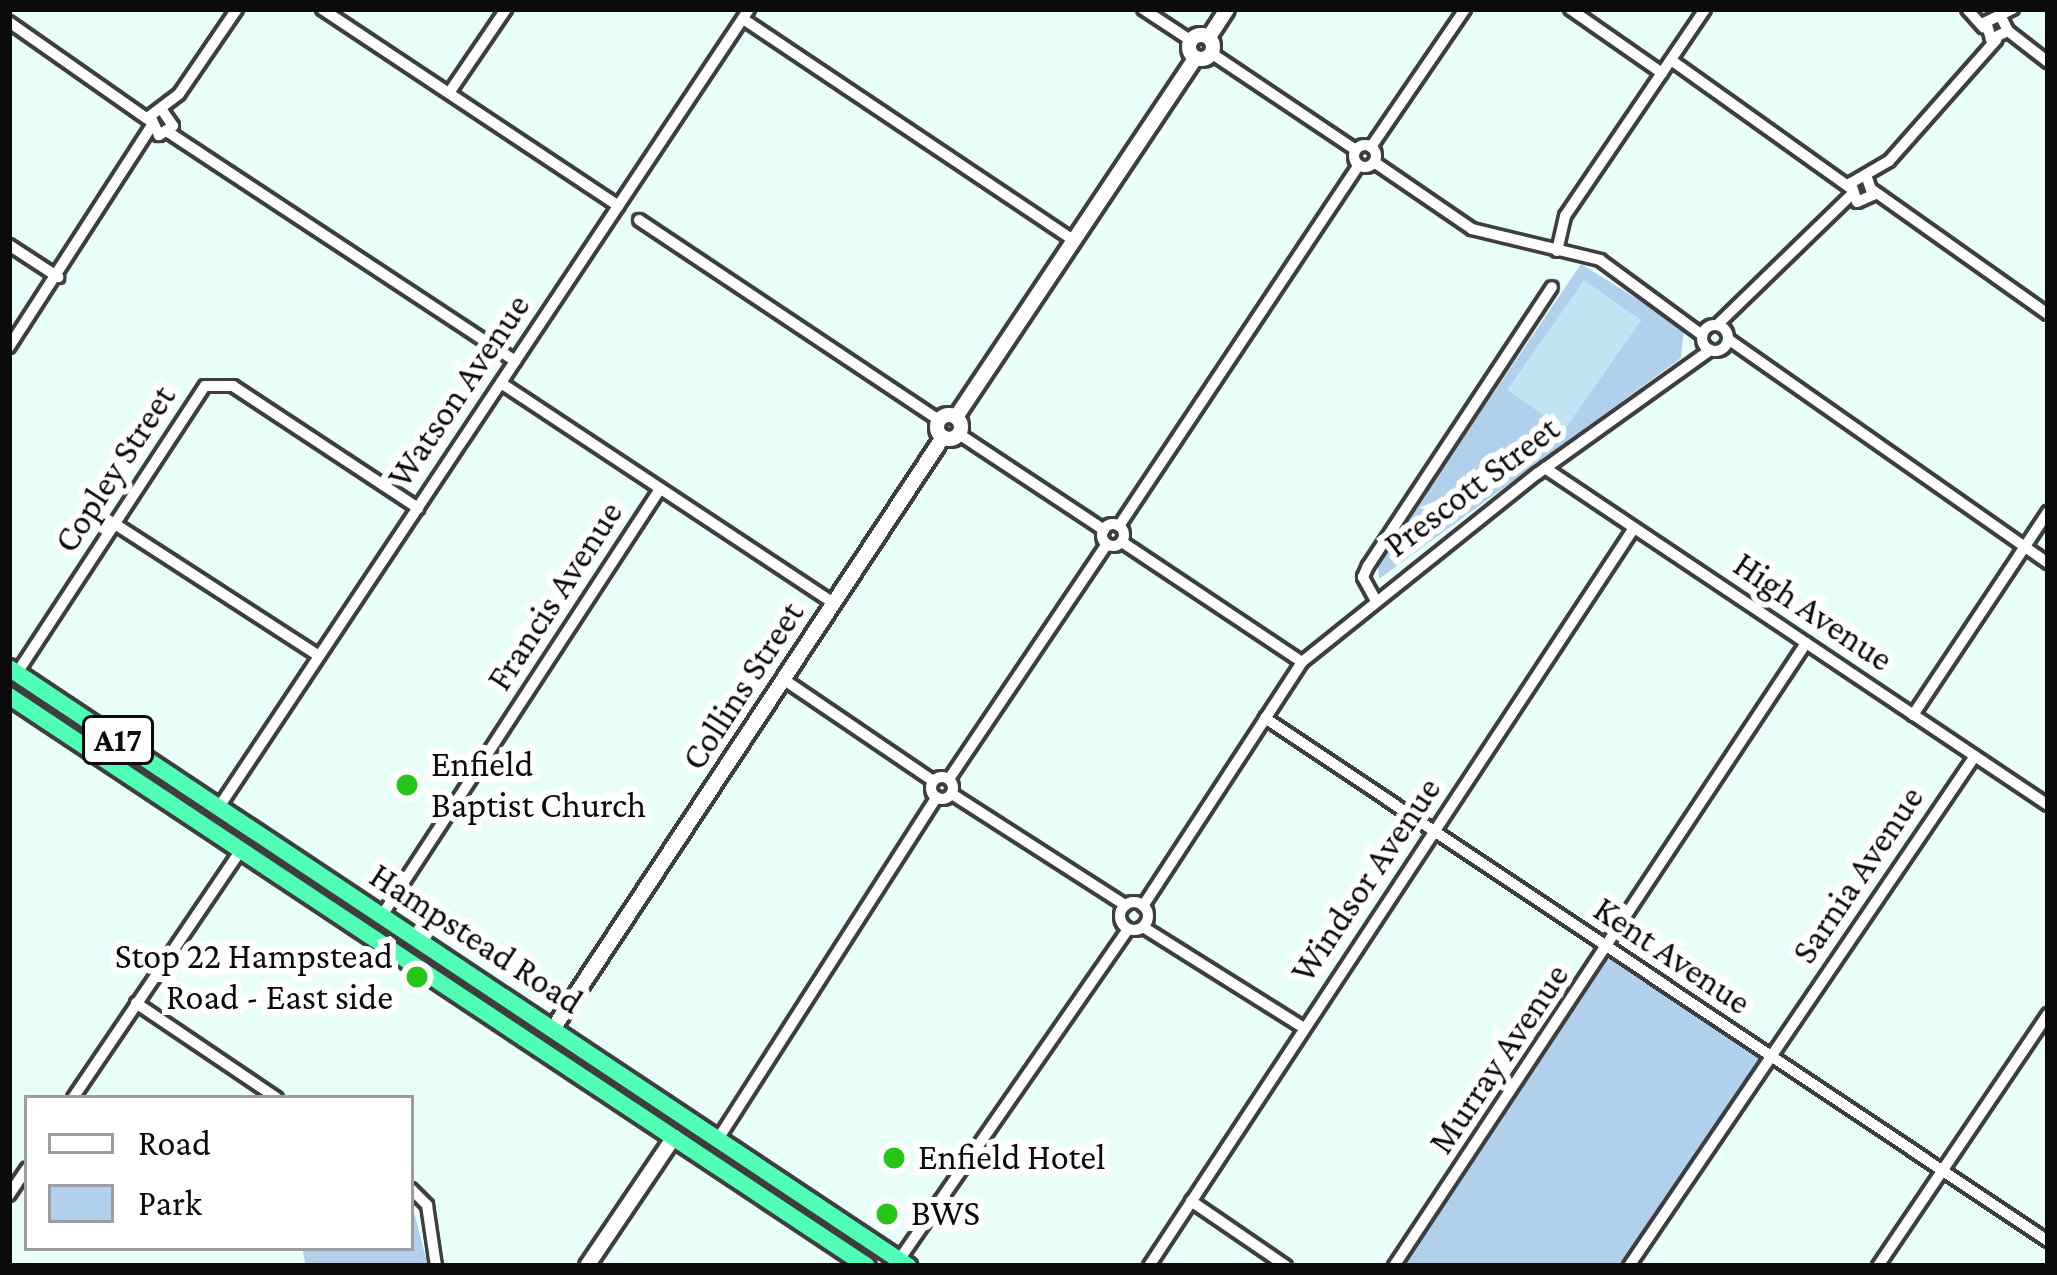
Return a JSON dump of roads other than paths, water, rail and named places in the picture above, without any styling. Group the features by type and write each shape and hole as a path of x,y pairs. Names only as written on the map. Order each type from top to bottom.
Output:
{"highway":[{"name":"Hampstead Road","path":"12,676 219,807 901,1264"},
{"name":"Hampstead Road","path":"9,696 867,1266"},
{"path":"206,827 219,807"},
{"path":"241,850 254,831"},
{"path":"368,935 381,917"},
{"path":"541,1047 553,1029"},
{"path":"674,1137 686,1118"},
{"path":"706,1158 718,1139"}],"street":[{"path":"9,347 237,9"},
{"path":"322,9 618,206"},
{"path":"449,94 506,9"},
{"path":"1104,530 1119,526 1359,165 1356,150 1143,9"},
{"path":"959,434 956,417 1205,49 1227,9"},
{"path":"1356,150 1371,147 1465,9"},
{"path":"1570,9 1662,73"},
{"path":"1557,251 1564,215 1706,9"},
{"path":"1968,9 2043,59"},
{"name":"Prescott Street","path":"901,1264 1302,662 1375,599 1714,338 1888,161 2017,9"},
{"path":"746,14 1073,240"},
{"name":"Watson Avenue","path":"219,807 746,14"},
{"path":"9,22 515,361"},
{"path":"1671,59 2048,314"},
{"path":"1371,147 1374,162 1472,229 1600,260 2048,563"},
{"path":"1359,165 1374,162"},
{"path":"639,220 939,420 943,437 959,434 1104,530 1107,544 949,779 934,782"},
{"path":"9,244 58,277"},
{"path":"1375,599 1364,578 1367,566 1552,287"},
{"path":"501,383 834,603"},
{"name":"Copley Street","path":"12,676 205,386 233,386 418,508"},
{"path":"939,420 956,417"},
{"name":"Collins Street","path":"553,1029 943,437"},
{"name":"High Avenue","path":"1545,468 2048,805"},
{"name":"Francis Avenue","path":"381,917 660,489"},
{"path":"1912,715 2048,512"},
{"path":"115,524 319,656"},
{"path":"1119,526 1122,542"},
{"name":"Windsor Avenue","path":"1148,1266 1634,528"},
{"path":"1107,544 1122,542 1302,662"},
{"name":"Murray Avenue","path":"1394,1266 1609,949 1807,643"},
{"path":"718,1139 937,797 934,782 783,679"},
{"name":"Kent Avenue","path":"1265,718 2048,1240"},
{"name":"Sarnia Avenue","path":"1629,1266 1975,756"},
{"path":"949,779 952,794 1304,1028"},
{"path":"937,797 952,794"},
{"path":"75,1095 241,850"},
{"path":"136,1003 273,1095"},
{"path":"1878,1266 2048,1014"},
{"path":"587,1266 674,1137"},
{"path":"414,1192 427,1205 436,1266"},
{"path":"1191,1201 1286,1266"}],"place":[{"name":"Enfield Baptist Church","path":"407,785"},
{"name":"Stop 22 Hampstead Road - East side","path":"417,977"},
{"name":"Enfield Hotel","path":"894,1158"},
{"name":"BWS","path":"887,1214"}]}
